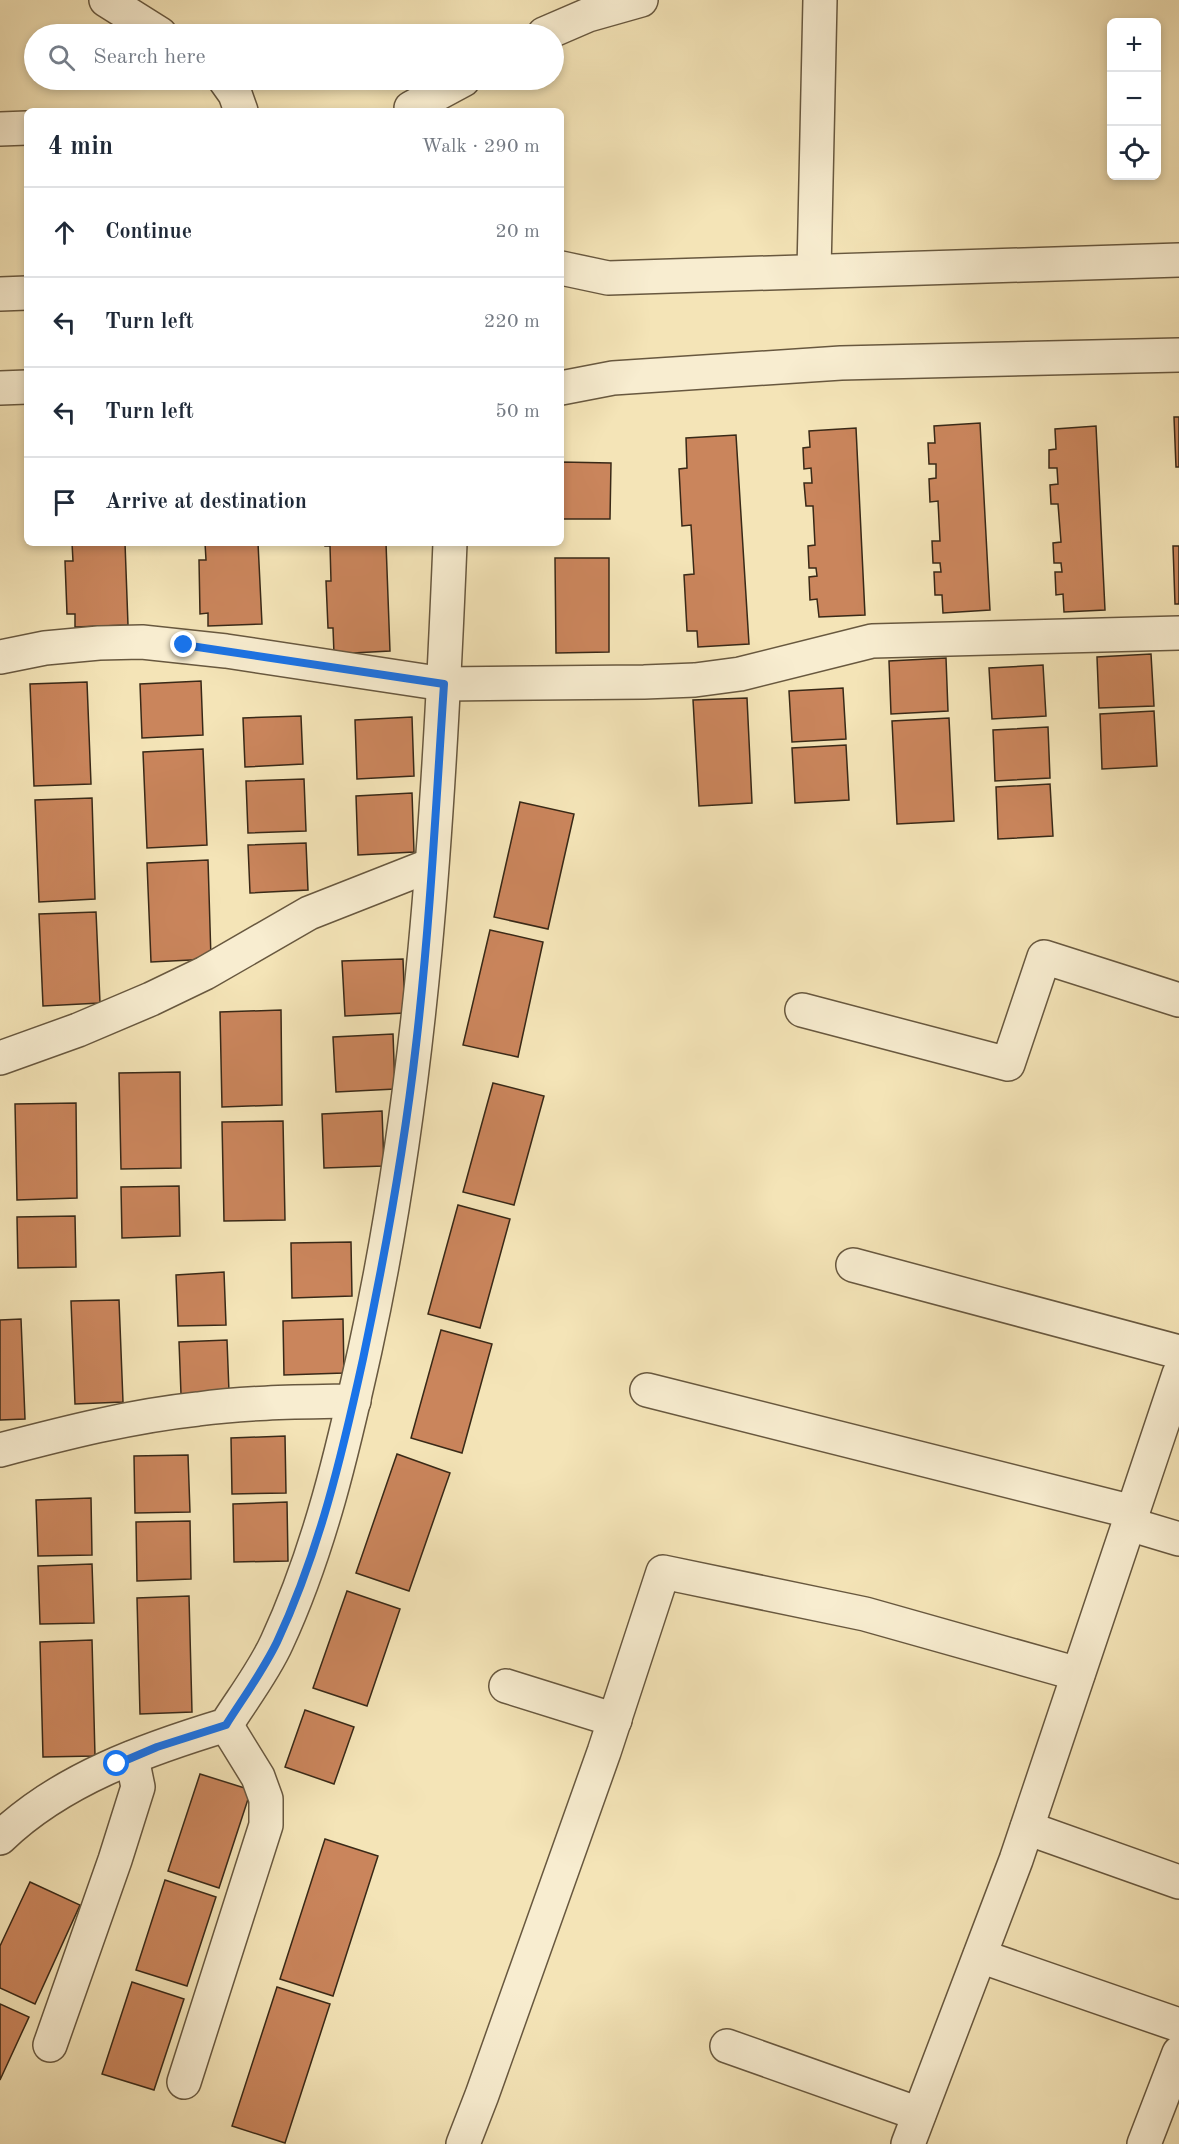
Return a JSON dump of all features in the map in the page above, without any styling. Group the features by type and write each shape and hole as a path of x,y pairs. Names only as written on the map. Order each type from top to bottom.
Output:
{"street":[{"path":"105,0 144,24"},
{"path":"564,25 588,15 641,0"},
{"path":"814,271 819,0"},
{"path":"232,90 241,108"},
{"path":"411,108 444,90"},
{"path":"0,129 24,128"},
{"path":"564,269 608,278 1179,260"},
{"path":"0,294 24,293"},
{"path":"564,387 612,378 841,363 1179,355"},
{"path":"0,388 24,387"},
{"path":"0,1838 43,1804 80,1782 165,1744 226,1725 276,1644 302,1581 340,1459 354,1401 379,1285 400,1165 416,1045 431,865 444,684 450,546"},
{"path":"0,657 45,648 142,642 215,649 444,684 644,682 695,680 740,674 872,641 1179,633"},
{"path":"0,1058 78,1030 151,999 205,973 309,913 431,865"},
{"path":"802,1010 1008,1064 1044,957 1179,1000"},
{"path":"853,1265 1179,1352"},
{"path":"727,2046 914,2129 1027,1828 1179,1374"},
{"path":"647,1390 1131,1518 1179,1539"},
{"path":"0,1450 61,1434 197,1408 266,1403 354,1401"},
{"path":"462,2144 482,2095 615,1719 663,1572 865,1614 1078,1674"},
{"path":"506,1686 615,1719"},
{"path":"184,2082 266,1825 266,1799 258,1777 226,1725"},
{"path":"50,2045 138,1787 132,1758"},
{"path":"1027,1828 1179,1882"},
{"path":"980,1956 1179,2025"},
{"path":"1144,2144 1179,2053"}],"building":[{"path":"1174,417 1179,417 1179,467 1176,467"},
{"path":"980,423 990,610 943,613 942,595 935,595 934,572 941,572 940,563 933,563 932,541 940,541 938,501 930,502 929,479 936,478 936,464 929,464 928,443 935,443 934,426"},
{"path":"1096,426 1105,610 1064,612 1063,594 1056,595 1055,572 1062,572 1061,563 1054,563 1053,543 1061,542 1058,504 1051,504 1050,485 1058,484 1057,468 1049,468 1049,450 1056,449 1055,429"},
{"path":"856,428 865,615 819,617 817,599 810,600 809,577 817,576 816,568 809,568 808,546 815,545 813,506 806,506 804,483 812,483 811,468 804,469 803,448 810,447 809,431"},
{"path":"736,435 749,644 698,647 697,631 687,631 684,575 694,574 691,525 682,526 679,469 687,468 686,438"},
{"path":"564,462 611,463 610,519 564,519"},
{"path":"72,546 125,546 128,625 75,627 75,614 67,614 65,561 73,561"},
{"path":"205,546 258,546 262,624 208,626 208,613 200,614 199,560 206,560"},
{"path":"330,546 386,546 390,651 334,654 333,628 328,628 326,581 331,581"},
{"path":"1173,546 1179,546 1179,604 1175,604"},
{"path":"555,558 609,558 609,652 556,653"},
{"path":"1151,654 1154,706 1099,708 1097,657"},
{"path":"946,658 948,711 891,714 889,661"},
{"path":"1043,665 1046,716 992,719 989,668"},
{"path":"201,681 203,735 142,738 140,684"},
{"path":"87,682 91,784 34,786 30,684"},
{"path":"843,688 846,739 792,742 789,691"},
{"path":"747,698 752,803 699,806 693,700"},
{"path":"1154,711 1157,766 1102,769 1100,714"},
{"path":"301,716 303,764 245,767 243,718"},
{"path":"412,717 414,776 357,779 355,720"},
{"path":"949,718 954,821 897,824 892,721"},
{"path":"1048,727 1050,778 995,781 993,730"},
{"path":"846,745 849,800 795,803 792,748"},
{"path":"203,749 207,845 147,848 143,752"},
{"path":"304,779 306,831 248,833 246,781"},
{"path":"1050,784 1053,836 998,839 996,787"},
{"path":"412,793 414,852 358,855 356,796"},
{"path":"92,798 95,899 39,902 35,800"},
{"path":"520,802 574,814 548,929 494,917"},
{"path":"306,843 308,890 250,893 248,845"},
{"path":"208,860 211,959 151,962 147,863"},
{"path":"96,912 100,1003 43,1006 39,914"},
{"path":"490,930 543,942 518,1057 463,1045"},
{"path":"403,959 405,1013 345,1016 342,961"},
{"path":"281,1010 282,1105 222,1107 220,1012"},
{"path":"393,1034 395,1089 336,1092 333,1037"},
{"path":"180,1072 181,1168 121,1169 119,1073"},
{"path":"493,1083 544,1096 514,1205 463,1192"},
{"path":"76,1103 77,1198 17,1200 15,1104"},
{"path":"382,1111 384,1166 324,1168 322,1114"},
{"path":"283,1121 285,1220 224,1221 222,1122"},
{"path":"179,1186 180,1236 122,1238 121,1187"},
{"path":"458,1205 510,1219 480,1328 428,1314"},
{"path":"75,1216 76,1267 18,1268 17,1217"},
{"path":"351,1242 352,1296 292,1298 291,1243"},
{"path":"224,1272 226,1325 178,1326 176,1275"},
{"path":"119,1300 123,1402 75,1404 71,1301"},
{"path":"21,1319 25,1419 0,1420 0,1320"},
{"path":"343,1319 344,1373 284,1375 283,1321"},
{"path":"441,1330 492,1344 462,1453 411,1438"},
{"path":"227,1340 229,1392 181,1394 179,1342"},
{"path":"285,1436 286,1493 232,1494 231,1438"},
{"path":"397,1454 450,1473 409,1591 356,1573"},
{"path":"188,1455 190,1512 135,1513 134,1456"},
{"path":"91,1498 92,1555 38,1556 36,1500"},
{"path":"287,1502 288,1561 234,1562 233,1504"},
{"path":"190,1521 191,1579 137,1581 136,1522"},
{"path":"92,1564 94,1623 40,1624 38,1566"},
{"path":"347,1591 400,1609 367,1706 313,1688"},
{"path":"189,1596 192,1712 140,1714 137,1598"},
{"path":"92,1640 95,1756 43,1757 40,1642"},
{"path":"305,1710 354,1727 334,1784 285,1767"},
{"path":"200,1774 251,1790 219,1888 168,1871"},
{"path":"325,1839 378,1856 333,1996 280,1979"},
{"path":"165,1880 216,1897 187,1986 136,1970"},
{"path":"30,1882 80,1905 35,2004 0,1988 0,1946"},
{"path":"132,1982 184,1999 154,2090 102,2074"},
{"path":"277,1987 330,2004 285,2143 232,2126"},
{"path":"0,2004 29,2017 0,2080"}],"route":[{"path":"117,1764 157,1747 226,1725 276,1644 302,1581 324,1516 340,1459 379,1285 400,1165 416,1045 444,684 184,645"}]}
